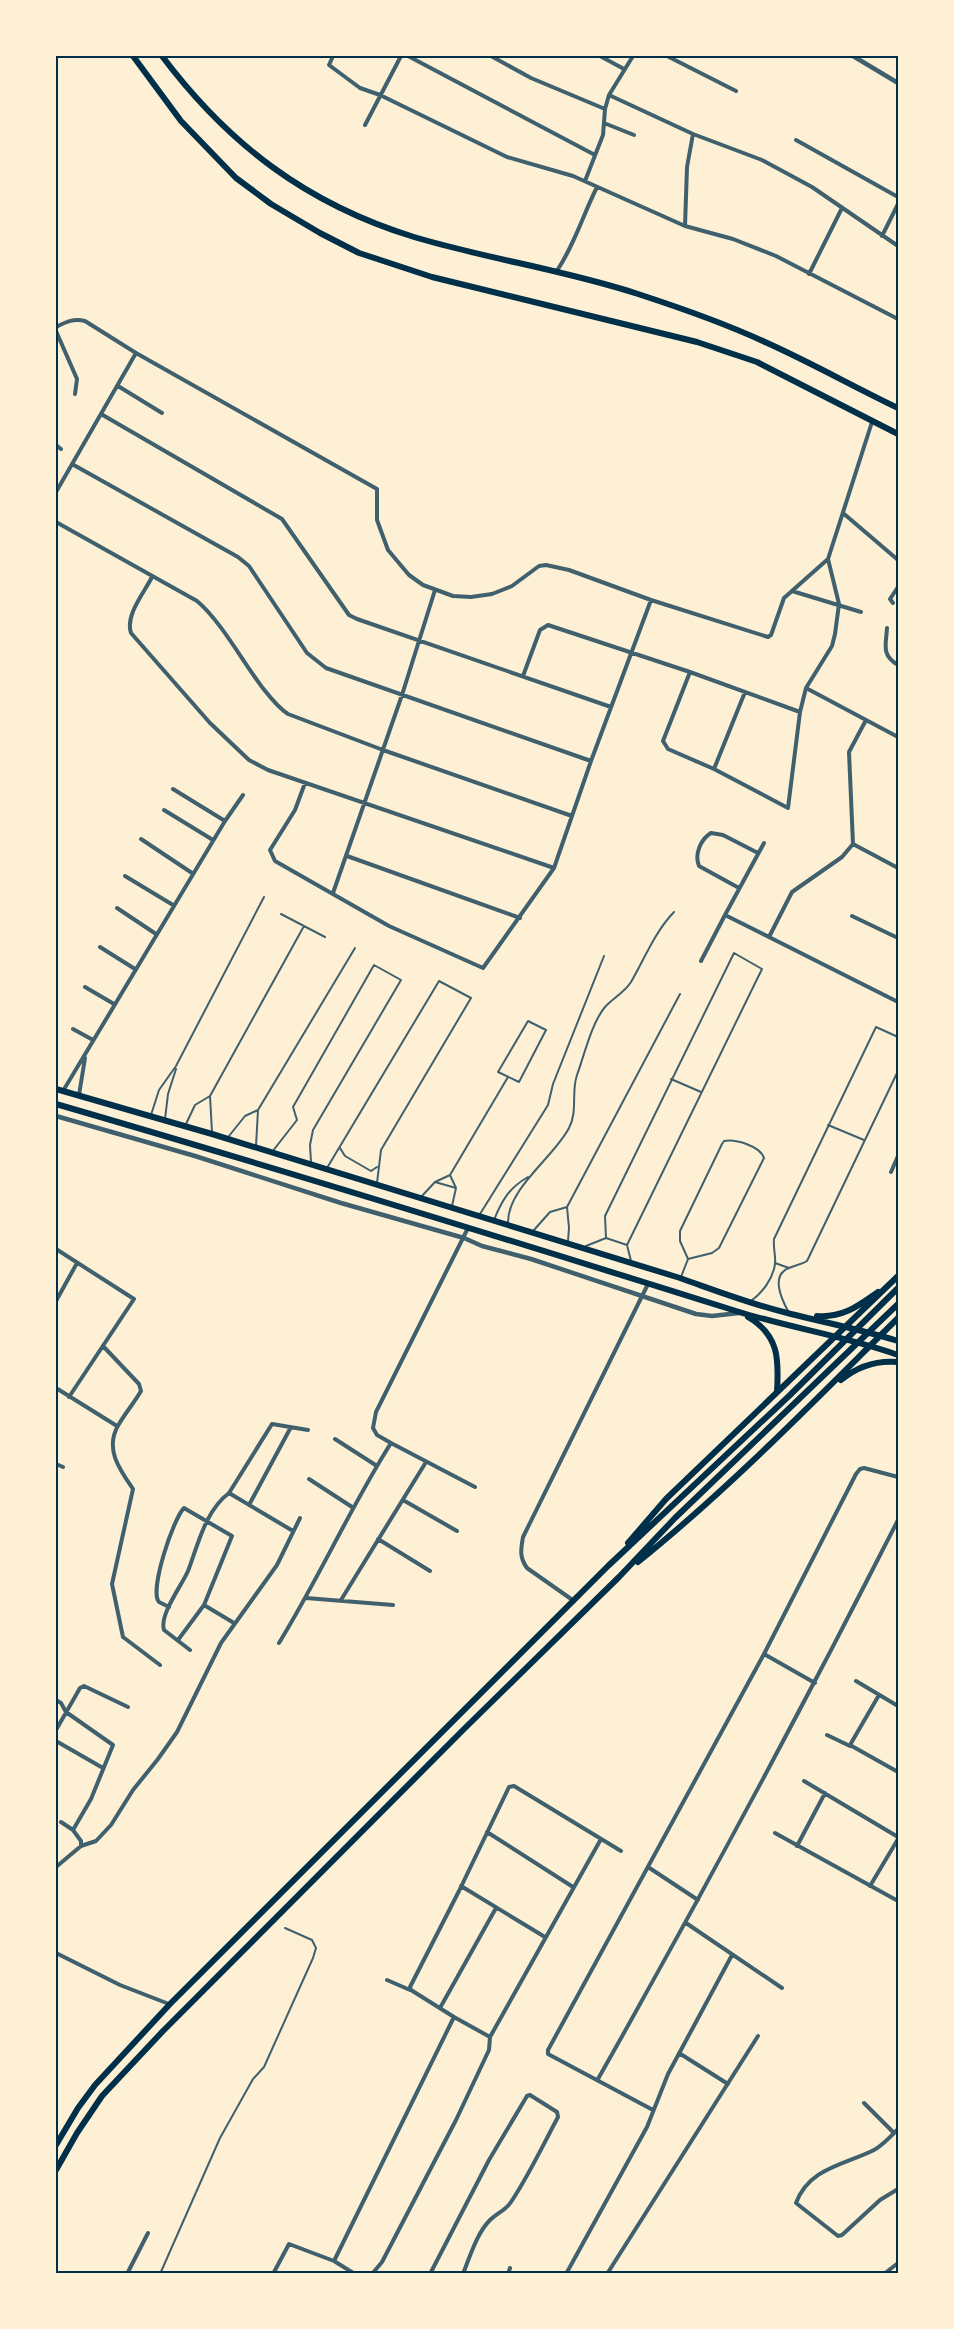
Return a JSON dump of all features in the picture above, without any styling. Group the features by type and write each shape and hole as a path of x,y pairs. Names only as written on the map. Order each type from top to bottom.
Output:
{"main road":[{"path":"133,56 181,121 236,178 271,204 330,238 359,252 410,270 697,342 758,362 898,434"},
{"path":"162,56 199,102 258,158 286,179 332,205 414,237 636,293 712,319 813,364 898,408"},
{"path":"56,1089 256,1147 680,1278 749,1302 898,1341"},
{"path":"56,1104 223,1152 740,1312 898,1354"},
{"path":"608,1566 666,1499 898,1276"},
{"path":"790,1314 829,1317 842,1315 893,1281"},
{"path":"56,2145 95,2085 170,2004 608,1566 898,1288"},
{"path":"56,2170 102,2096 163,2031 619,1577 675,1518 898,1304"},
{"path":"740,1312 763,1325 770,1334 777,1352 777,1392"},
{"path":"619,1577 671,1535 814,1402 898,1318"},
{"path":"814,1402 860,1367 878,1362 898,1362"},
{"path":"242,1932 253,1941"},
{"path":"154,2022 163,2031"}],"street":[{"path":"333,56 329,64 353,84 507,157 585,181 685,226 733,239 776,256 898,319"},
{"path":"365,125 401,56"},
{"path":"408,56 595,155"},
{"path":"491,56 531,78 605,109"},
{"path":"600,56 624,69"},
{"path":"585,181 603,135 605,109 609,95 633,56"},
{"path":"667,56 736,91"},
{"path":"853,56 898,83"},
{"path":"609,95 693,134 762,160 812,187 898,246"},
{"path":"604,123 634,135"},
{"path":"685,226 687,167 693,134"},
{"path":"796,140 898,197"},
{"path":"556,273 567,256 574,235 597,187"},
{"path":"882,236 898,204"},
{"path":"808,274 842,207"},
{"path":"75,394 77,379 56,329 69,320 85,321 136,353 377,489 377,520 388,550 409,575 423,585 453,596 471,597 492,594 512,586 539,566 546,565 568,570 765,638 771,635 784,598 828,559 872,422"},
{"path":"56,492 136,353"},
{"path":"118,386 162,412"},
{"path":"101,414 282,519 349,615 611,707"},
{"path":"56,445 61,449"},
{"path":"72,464 238,557 249,566 307,653 326,668 591,761"},
{"path":"843,513 898,559"},
{"path":"56,522 197,601 204,607 280,710 383,750 572,816"},
{"path":"690,672 663,741 664,744 789,808 800,712 806,688 832,646 839,604 828,559"},
{"path":"152,577 131,616 129,625 131,633 210,723 249,760 268,770 554,868"},
{"path":"892,603 890,599 898,587"},
{"path":"333,893 402,695 435,590"},
{"path":"791,591 861,612"},
{"path":"305,783 295,810 270,850 275,861 389,926 483,968 554,868 651,600"},
{"path":"523,676 540,630 548,625 690,672 800,712"},
{"path":"887,627 886,654 898,664"},
{"path":"806,688 898,737"},
{"path":"714,769 745,692"},
{"path":"769,937 792,892 842,857 853,844 849,752 866,720"},
{"path":"173,789 225,821"},
{"path":"63,1091 192,873 243,795"},
{"path":"164,810 213,840"},
{"path":"739,888 699,866 697,861 701,842 711,833 723,835 758,853"},
{"path":"141,839 192,873"},
{"path":"701,961 764,843"},
{"path":"853,844 898,868"},
{"path":"347,856 520,918"},
{"path":"125,876 173,905"},
{"path":"117,908 156,934"},
{"path":"725,915 898,1002"},
{"path":"852,916 898,938"},
{"path":"100,947 135,969"},
{"path":"85,987 114,1004"},
{"path":"73,1029 93,1040"},
{"path":"78,1095 86,1053"},
{"path":"56,1116 464,1238 482,1246 531,1259 705,1316 740,1312"},
{"path":"891,1172 898,1156"},
{"path":"468,1228 376,1412 373,1428 377,1435 475,1487"},
{"path":"56,1249 134,1299 69,1397"},
{"path":"56,1301 77,1263"},
{"path":"574,1601 527,1568 520,1552 523,1536 648,1283"},
{"path":"103,1346 139,1384 141,1391 117,1426 111,1448 120,1470 133,1489 112,1584 123,1637 160,1665"},
{"path":"56,1388 117,1426"},
{"path":"190,1650 164,1630 163,1626 169,1607 187,1572 208,1521 222,1498 229,1494 273,1424 308,1430"},
{"path":"249,1505 291,1427"},
{"path":"335,1439 377,1466"},
{"path":"279,1643 306,1598 352,1507 391,1443"},
{"path":"341,1600 426,1462"},
{"path":"56,1464 63,1467"},
{"path":"653,2110 548,2054 548,2050 764,1654 860,1469 872,1469 898,1477"},
{"path":"309,1479 352,1507"},
{"path":"229,1494 292,1531"},
{"path":"403,1500 457,1531"},
{"path":"169,1607 156,1599 157,1587 174,1526 184,1508 232,1536 204,1605 178,1640"},
{"path":"56,1867 81,1846 96,1841 111,1825 133,1790 177,1732 221,1643 277,1565 300,1518"},
{"path":"598,2079 686,1923 815,1683 898,1520"},
{"path":"378,1539 430,1571"},
{"path":"306,1598 393,1605"},
{"path":"204,1605 234,1623"},
{"path":"764,1654 815,1683"},
{"path":"856,1681 898,1706"},
{"path":"56,1730 80,1688 84,1686 128,1707"},
{"path":"850,1744 879,1695"},
{"path":"56,1700 61,1703 66,1712 113,1745 91,1799 74,1830"},
{"path":"827,1735 850,1744 898,1772"},
{"path":"56,1741 103,1768"},
{"path":"804,1781 898,1838 870,1886"},
{"path":"410,1988 508,1787 514,1786 621,1851"},
{"path":"797,1846 825,1793"},
{"path":"61,1822 74,1830 81,1841 81,1846"},
{"path":"487,1832 573,1887"},
{"path":"775,1833 898,1901"},
{"path":"372,2274 382,2262 456,2120 489,2050 490,2037 601,1839"},
{"path":"648,1867 698,1900"},
{"path":"461,1886 545,1937"},
{"path":"440,2008 496,1908"},
{"path":"686,1923 782,1988"},
{"path":"56,1953 120,1985 170,2004"},
{"path":"566,2274 618,2184 647,2127 679,2053 732,1955"},
{"path":"387,1980 410,1988 454,2018 490,2037"},
{"path":"334,2261 454,2018"},
{"path":"607,2274 758,2036"},
{"path":"679,2053 728,2084"},
{"path":"430,2274 489,2160 527,2096 530,2095 557,2112 558,2117 531,2170 503,2212 491,2220 484,2229 463,2274"},
{"path":"864,2103 894,2133"},
{"path":"898,2129 876,2149 828,2167 810,2180 796,2203 837,2236 842,2235 880,2200 898,2189"},
{"path":"127,2274 148,2233"},
{"path":"273,2274 289,2244 334,2261 355,2274"},
{"path":"885,2273 898,2263"},
{"path":"508,2274 510,2268"}],"lane":[{"path":"151,1117 159,1090 176,1066 264,897"},
{"path":"508,1225 508,1213 531,1176 562,1140 572,1121 576,1079 598,1017 606,1005 629,985 655,936 674,912"},
{"path":"282,914 325,937"},
{"path":"185,1126 195,1105 210,1096 304,926"},
{"path":"256,1147 258,1110 355,948"},
{"path":"606,1238 605,1216 734,953 762,969 627,1245 632,1263"},
{"path":"478,1216 548,1105 557,1073 604,956"},
{"path":"271,1152 297,1120 294,1107 374,965 400,980 313,1130 310,1145 311,1165"},
{"path":"326,1170 439,981 471,998 381,1150 377,1186"},
{"path":"567,1244 569,1228 567,1207 681,994"},
{"path":"528,1021 546,1030 519,1082 508,1077 498,1072 528,1021"},
{"path":"749,1302 764,1290 775,1263 772,1250 774,1239 876,1027 898,1037"},
{"path":"165,1121 168,1094 176,1066"},
{"path":"790,1314 780,1296 780,1278 789,1268 807,1261 898,1071"},
{"path":"419,1199 435,1182 450,1175 508,1077"},
{"path":"671,1078 701,1092"},
{"path":"210,1096 212,1134"},
{"path":"227,1139 246,1116 258,1110"},
{"path":"828,1125 865,1141"},
{"path":"680,1278 688,1259 680,1241 680,1231 722,1144 724,1141 732,1140 758,1150 763,1155 762,1161 719,1248 712,1254 688,1259"},
{"path":"340,1148 345,1156 371,1171 378,1167"},
{"path":"450,1175 456,1188 451,1208"},
{"path":"494,1221 513,1185 531,1176"},
{"path":"435,1182 456,1188"},
{"path":"532,1232 550,1212 567,1207"},
{"path":"580,1248 606,1238 627,1245"},
{"path":"775,1263 789,1268"},
{"path":"160,2274 220,2138 254,2079 264,2067 313,1958 316,1948 312,1940 285,1928"}]}
